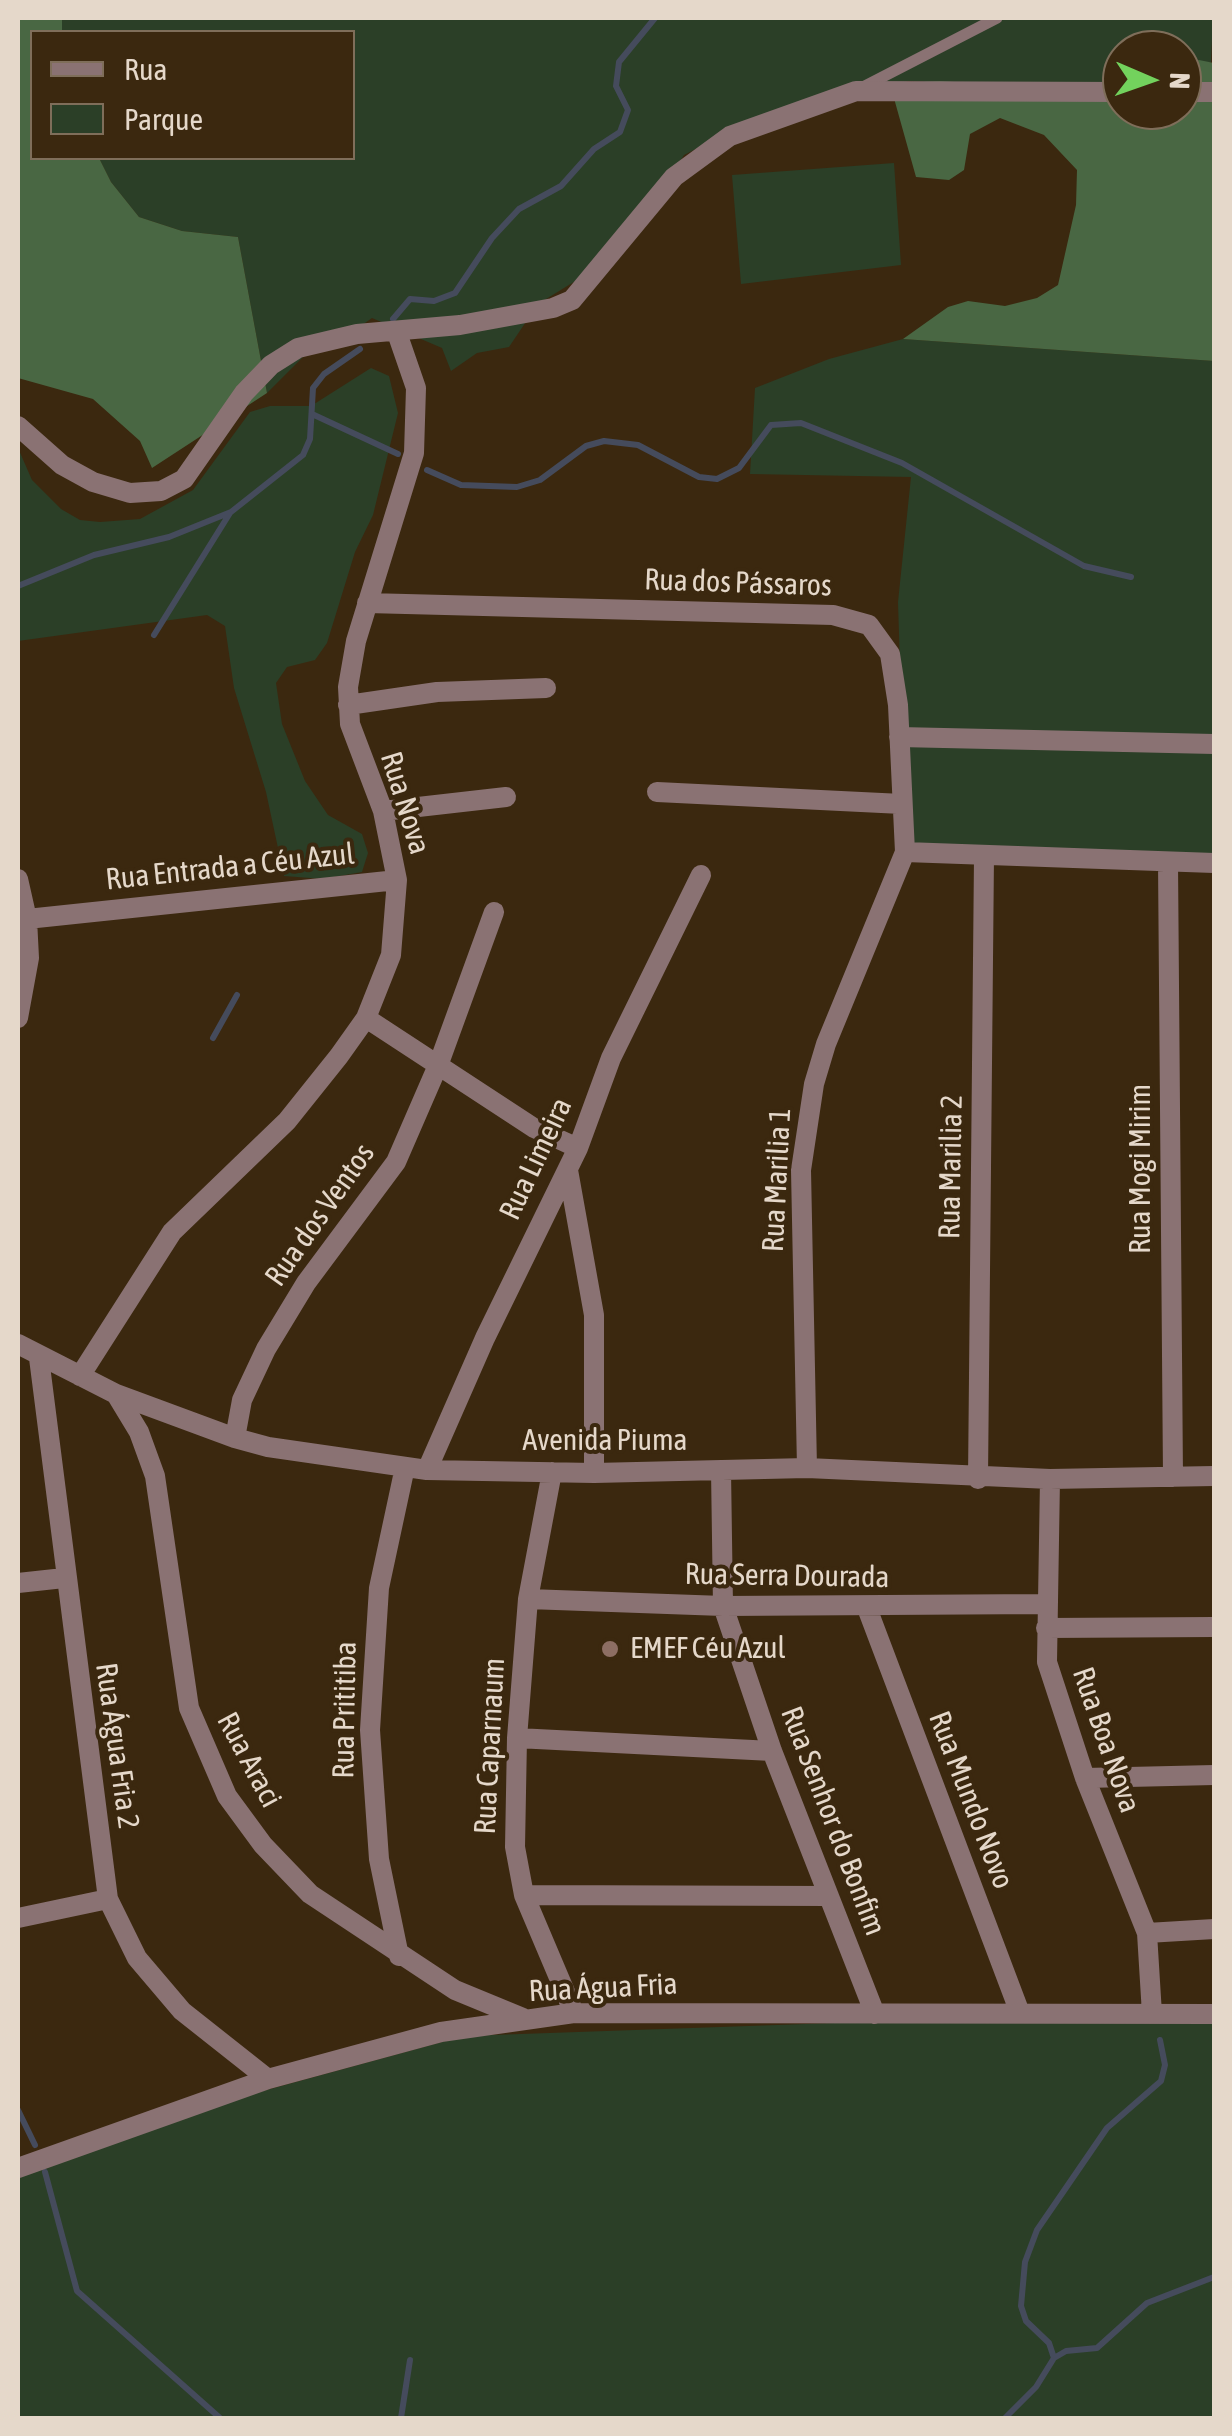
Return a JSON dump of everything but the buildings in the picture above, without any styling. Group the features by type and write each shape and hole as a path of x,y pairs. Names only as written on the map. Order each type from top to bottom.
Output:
{"street":[{"path":"18,426 62,465 94,482 130,493 160,491 184,479 244,393 270,365 324,339 397,334 552,308 572,300 591,282 648,206 700,157 730,136 856,91 1102,92"},
{"name":"Rua Nova","path":"80,1376 172,1232 287,1122 366,1018 392,955 398,880 382,811 356,748 348,706 356,641 406,492 414,453 416,388 397,334"},
{"name":"Rua dos Pássaros","path":"367,603 684,610 854,619 881,636 890,654 899,737 904,852"},
{"path":"348,706 437,692 546,688"},
{"path":"899,737 1214,744"},
{"path":"657,792 902,804"},
{"path":"382,811 506,797"},
{"path":"904,852 1214,863"},
{"name":"Rua Marilia 1","path":"807,1468 801,1170 806,1122 826,1044 904,852"},
{"name":"Rua Marilia 2","path":"978,1478 984,856"},
{"name":"Rua Mogi Mirim","path":"1168,862 1173,1477"},
{"name":"Rua Limeira","path":"427,1470 485,1338 578,1148 611,1058 701,875"},
{"path":"18,880 27,919 28,958 18,1018"},
{"name":"Rua Entrada a Céu Azul","path":"27,919 398,880"},
{"name":"Rua dos Ventos","path":"235,1438 242,1400 266,1348 306,1282 396,1162 494,912"},
{"path":"366,1018 534,1128 578,1148"},
{"path":"568,1170 594,1315 594,1473"},
{"name":"Avenida Piuma","path":"18,1344 116,1394 235,1438 268,1447 427,1470 594,1473 807,1468 1050,1480 1214,1476"},
{"name":"Rua Água Fria 2","path":"40,1358 64,1578 108,1898 136,1958 182,2011 268,2079"},
{"name":"Rua Araci","path":"116,1394 139,1432 155,1476 166,1529 188,1708 228,1796 264,1845 310,1894 455,1990 527,2020"},
{"name":"Rua Prititiba","path":"399,1956 379,1859 370,1730 379,1588 405,1466"},
{"name":"Rua Senhor do Bonfim","path":"721,1470 723,1606 772,1751 875,2014"},
{"name":"Rua Caparnaum","path":"552,1472 528,1599 517,1738 515,1847 524,1894 574,2013"},
{"name":"Rua Boa Nova","path":"1050,1480 1047,1662 1085,1778 1147,1933 1152,2014"},
{"path":"18,1583 64,1578"},
{"name":"Rua Serra Dourada","path":"528,1599 867,1608 1045,1604"},
{"name":"Rua Mundo Novo","path":"867,1608 1020,2013"},
{"path":"1046,1628 1214,1627"},
{"path":"517,1738 772,1751"},
{"path":"1085,1778 1214,1774"},
{"path":"524,1894 829,1896"},
{"path":"18,1918 108,1898"},
{"path":"1147,1933 1214,1930"},
{"name":"Rua Água Fria","path":"18,2168 268,2079 441,2032 574,2013 1214,2014"}],"lane":[{"path":"856,91 997,18"}],"green space":[{"path":"18,18 62,18 62,30 30,30 30,160 100,160 111,182 139,217 182,231 238,237 267,393 152,468 140,441 93,399 18,378"},
{"path":"62,18 1213,18 1211,62 1202,63 1202,30 1102,30 1102,85 1080,91 908,81 727,133 684,155 646,215 590,272 538,304 509,347 477,353 451,371 442,348 372,318 348,335 310,350 267,393 238,237 182,231 139,217 111,182 100,160 355,160 355,30 62,30"},
{"path":"1202,61 1214,63 1214,361 903,339 948,307 968,301 1005,306 1037,298 1058,285 1076,205 1077,170 1044,135 1000,118 970,134 964,170 949,180 916,177 890,84 940,81 1080,91 1102,85 1102,130 1202,130"},
{"path":"894,163 901,265 741,284 732,175"},
{"path":"903,339 1214,361 1214,867 906,857 898,602 911,477 750,474 755,388 829,359"},
{"path":"371,368 389,376 398,413 373,515 355,552 327,643 315,660 287,667 276,683 282,724 305,781 328,815 362,834 368,853 362,872 323,879 284,876 266,792 234,688 225,626 207,615 18,641 18,448 32,480 61,509 80,520 140,519 193,490 250,412 270,406 311,406"},
{"path":"976,2018 1214,2018 1214,2418 18,2418 18,2167 135,2126 464,2036"}],"waterway":[{"path":"393,319 410,299 434,301 455,293 492,238 519,209 561,186 594,149 620,132 628,110 616,86 619,62 655,18"},
{"path":"18,586 94,555 169,537 231,512 303,455 310,439 313,388 324,374 360,349"},
{"path":"312,414 398,454"},
{"path":"427,470 461,485 517,487 540,480 586,446 604,441 638,445 699,477 717,479 739,468 771,425 801,423 902,463 1084,566 1131,577"},
{"path":"154,635 230,513"},
{"path":"213,1038 237,995"},
{"path":"1054,2358 1049,2343 1026,2321 1021,2306 1025,2262 1037,2230 1107,2128 1161,2081 1165,2065 1160,2040"},
{"path":"18,2110 35,2145"},
{"path":"45,2172 77,2291 220,2418"},
{"path":"1005,2418 1036,2387 1054,2358 1066,2351 1097,2348 1147,2303 1214,2277"},
{"path":"401,2418 410,2360"}],"place":[{"name":"EMEF Céu Azul","path":"610,1649"}]}
